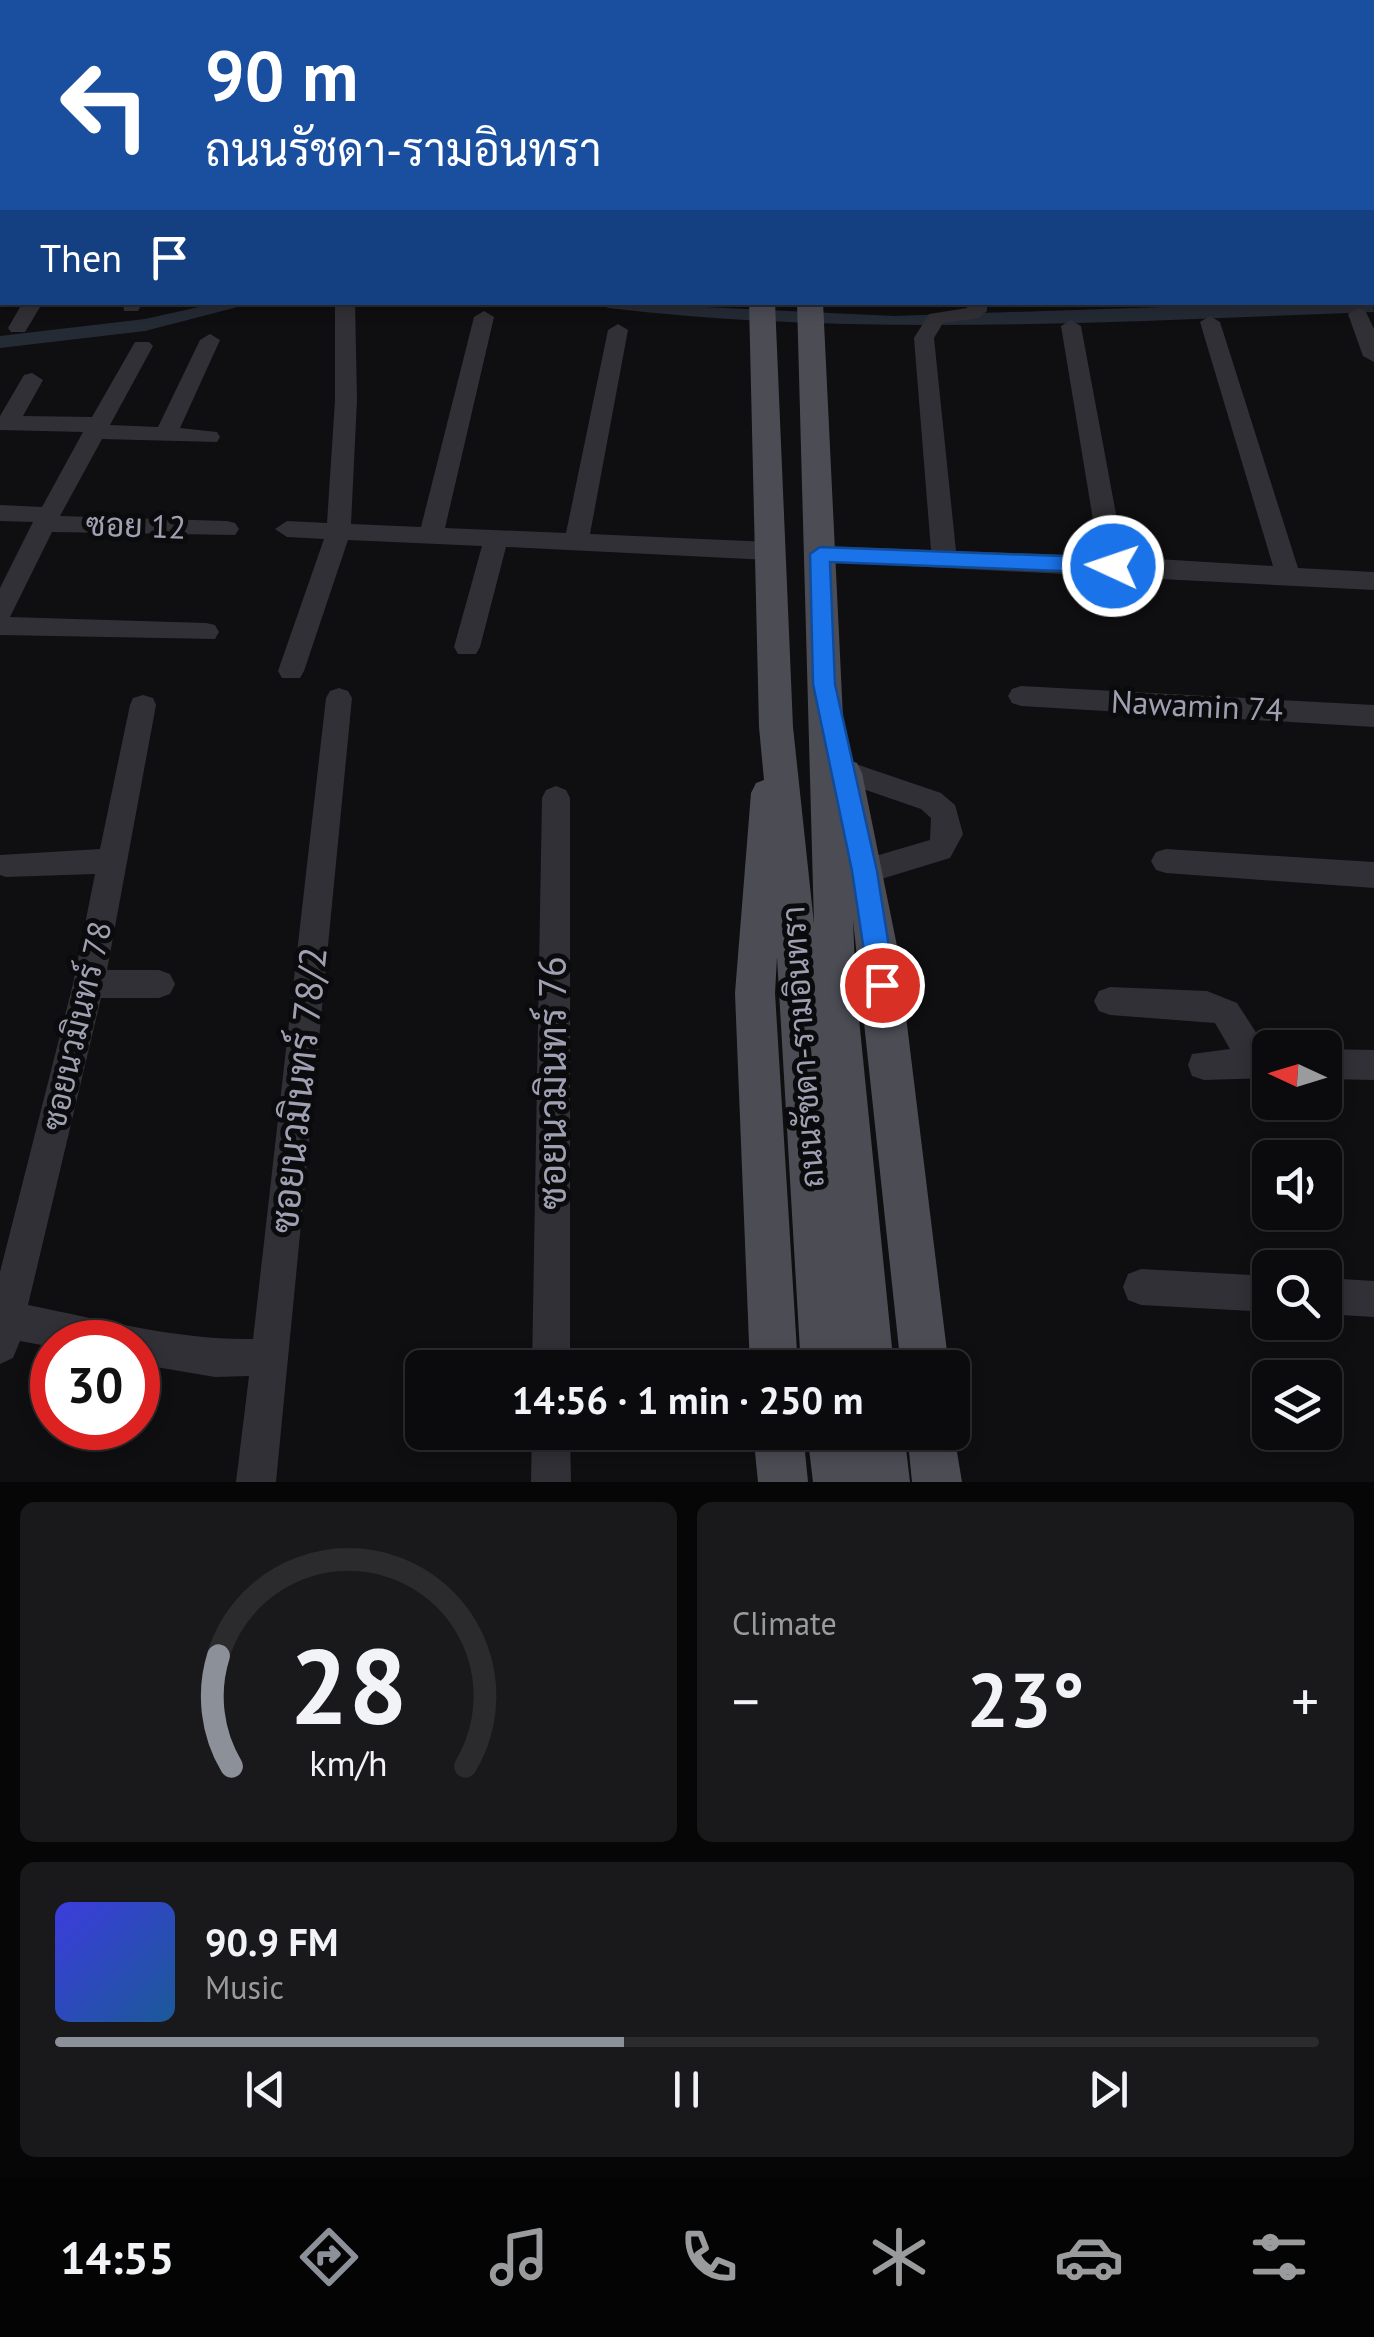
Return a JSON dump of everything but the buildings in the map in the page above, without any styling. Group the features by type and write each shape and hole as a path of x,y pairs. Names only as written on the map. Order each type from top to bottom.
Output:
{"main road":[{"name":"ถนนรัชดา-รามอินทรา","path":"762,313 776,727 845,1350"},
{"name":"ถนนรัชดา-รามอินทรา","path":"811,314 846,1350"},
{"name":"ถนนรัชดา-รามอินทรา","path":"824,684 864,871 886,1018 922,1350"},
{"name":"ถนนรัชดา-รามอินทรา","path":"773,1350 755,993 758,913 776,727"},
{"path":"780,1450 783,1482"},
{"path":"834,1450 838,1482"},
{"path":"881,1450 885,1482"},
{"path":"934,1450 937,1482"}],"street":[{"path":"18,328 32,305"},
{"path":"290,671 330,530 346,400 345,305"},
{"path":"944,558 930,328 972,314 977,305"},
{"path":"1358,314 1374,356"},
{"path":"432,534 484,317"},
{"path":"1210,322 1288,576"},
{"path":"1071,326 1113,566"},
{"path":"576,544 618,330"},
{"path":"166,435 210,340"},
{"path":"0,613 142,346"},
{"path":"32,380 4,423 209,438"},
{"name":"ซอย 12","path":"0,513 227,529"},
{"path":"287,529 770,551"},
{"path":"467,647 496,538"},
{"path":"820,554 1374,581"},
{"path":"0,626 206,632"},
{"name":"Nawamin 74","path":"1021,696 1374,716"},
{"name":"ซอยนวมินทร์ 78/2","path":"256,1482 305,1045 338,698"},
{"name":"ซอยนวมินทร์ 78","path":"4,1333 89,984 143,705"},
{"path":"844,771 931,802 945,813 948,834 940,849 864,871"},
{"name":"ซอยนวมินทร์ 76","path":"552,1350 556,798"},
{"path":"6,865 115,861"},
{"path":"1166,861 1374,874"},
{"path":"89,984 159,984"},
{"path":"1110,1002 1207,1006 1226,1013 1252,1047"},
{"path":"1204,1065 1252,1063"},
{"path":"1342,1064 1374,1065"},
{"path":"1141,1287 1252,1293"},
{"path":"1342,1297 1374,1299"},
{"path":"4,1333 30,1335"},
{"path":"160,1349 215,1358 269,1357"},
{"path":"550,1482 551,1450"}],"waterway":[{"path":"0,342 145,325 235,305"},
{"path":"634,305 799,320 894,322 1374,306"}],"route":[{"path":"882,985 864,871 824,684 820,554 1113,566"}]}
